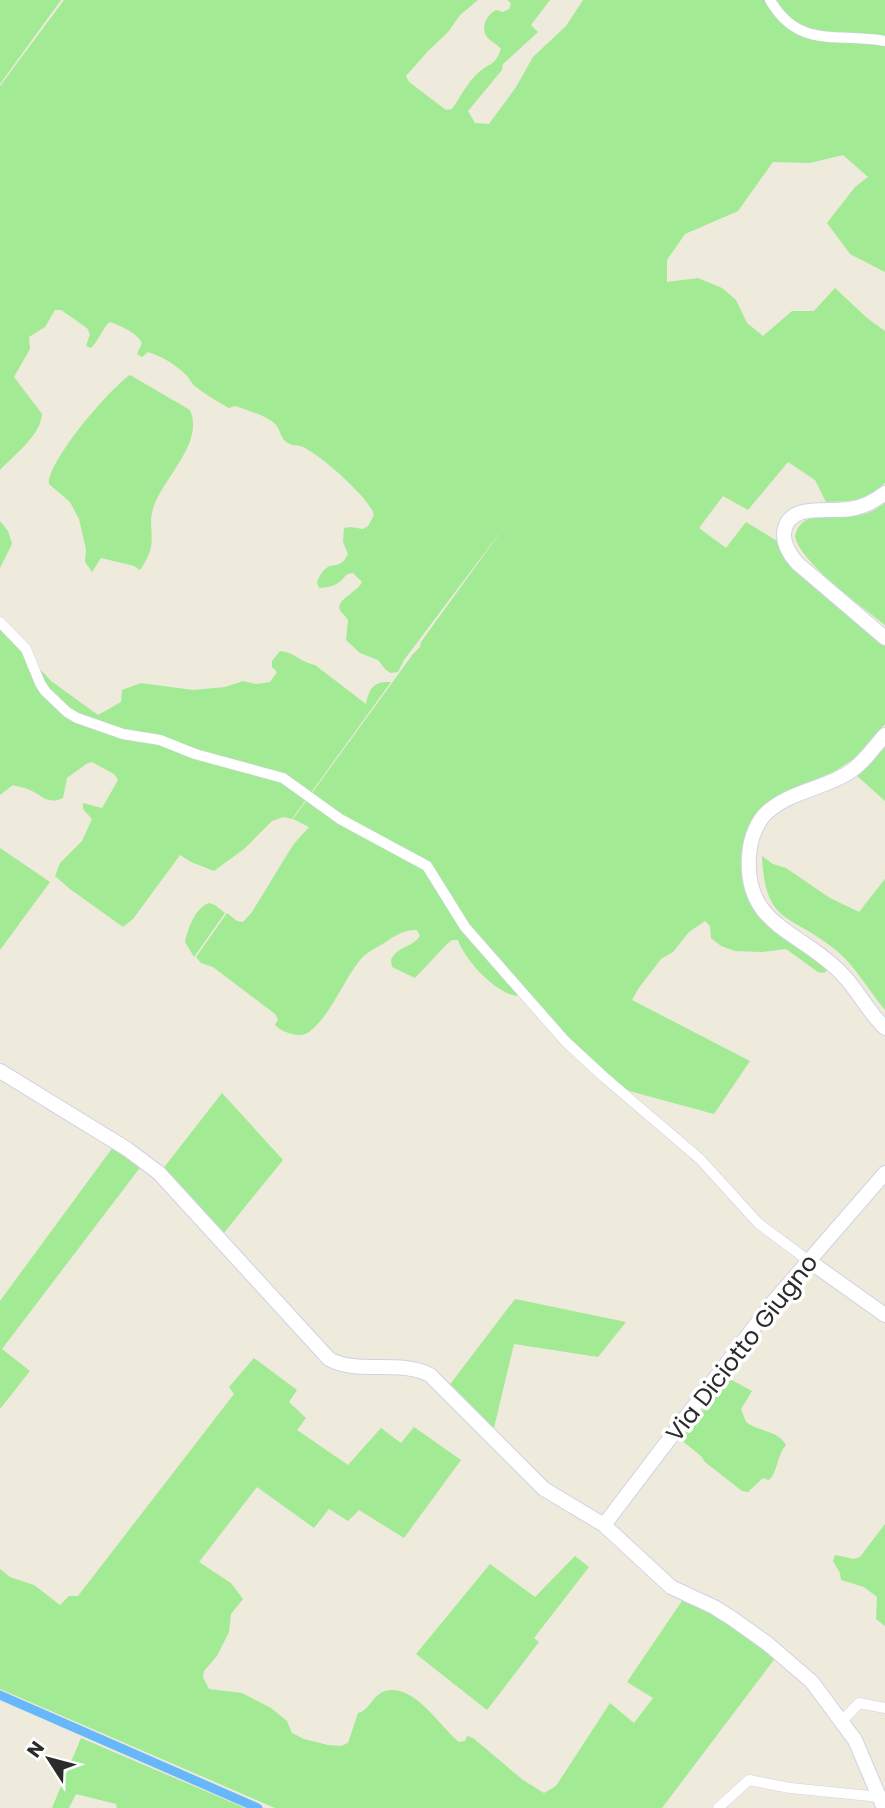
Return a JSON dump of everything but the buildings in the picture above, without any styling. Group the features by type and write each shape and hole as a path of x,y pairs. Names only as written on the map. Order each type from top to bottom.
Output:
{"main road":[{"path":"885,493 852,509 802,512 789,521 784,537 787,550 797,563 885,638"},
{"path":"885,735 848,774 788,798 770,809 753,835 748,861 750,883 759,907 836,968 885,1028"},
{"path":"0,1071 127,1149 159,1172 329,1359 341,1364 406,1368 430,1375 544,1489 604,1525 671,1587 714,1607 793,1664 843,1720 861,1750 882,1802"},
{"name":"Via Diciotto Giugno","path":"604,1525 774,1301 885,1174"},
{"path":"809,1261 885,1315"}],"street":[{"path":"770,0 786,22 806,33 885,41"},
{"path":"0,622 26,649 46,691 66,712 77,719 123,734 160,740 195,754 283,778 329,812 426,866 465,927 565,1041 700,1159 758,1223 809,1261"},
{"path":"843,1720 859,1703 885,1708"},
{"path":"718,1808 749,1780 882,1802"}],"green space":[{"path":"0,0 61,0 0,84"},
{"path":"64,0 478,0 460,15 448,32 406,76 409,82 446,110 452,109 471,80 499,55 501,49 485,33 484,25 490,15 496,10 503,12 509,9 511,3 507,0 550,0 531,25 538,32 503,64 502,70 468,111 475,123 489,124 516,87 533,57 566,26 583,0 885,0 885,272 850,254 827,223 855,187 868,177 843,155 810,163 773,162 738,211 685,234 667,260 667,282 698,278 722,288 736,300 747,323 763,336 792,311 814,311 835,288 885,331 885,483 871,494 858,499 826,502 815,480 788,462 748,510 723,496 699,528 726,548 746,522 782,544 885,644 885,724 855,758 835,771 774,798 750,828 751,891 832,966 824,973 818,972 786,949 735,951 721,946 711,938 710,926 705,921 689,932 673,952 661,959 632,1000 750,1061 714,1114 622,1089 569,1041 522,992 517,996 508,994 482,974 467,957 458,940 447,944 415,978 392,967 391,960 397,952 417,940 420,936 417,930 405,931 370,951 360,960 317,1025 301,1035 278,1028 275,1025 278,1019 275,1014 196,957 227,913 243,922 252,912 293,845 309,827 293,819 420,647 507,523 404,660 398,672 391,673 378,660 360,653 346,640 348,620 339,606 362,582 353,573 328,587 319,588 317,582 329,566 341,563 348,554 343,542 344,528 363,529 368,526 374,515 364,498 322,459 305,448 285,441 270,420 235,406 229,408 208,396 194,386 181,370 163,358 148,352 142,357 137,354 142,343 128,330 109,322 91,348 86,346 90,334 87,328 61,310 55,310 45,327 29,337 30,349 14,377 42,414 37,430 0,470 0,86"},
{"path":"130,375 190,410 192,434 182,458 155,503 151,520 150,551 140,570 101,558 92,572 85,562 86,549 79,519 70,502 49,484 51,474 68,443 95,409"},
{"path":"885,503 885,625 819,571 799,547 795,536 799,527 813,517 863,514"},
{"path":"0,521 8,531 12,544 0,568"},
{"path":"0,618 27,655 51,681 98,715 121,702 122,690 141,683 193,690 225,687 243,681 256,684 270,682 277,672 272,667 272,661 280,651 315,665 366,704 373,687 391,682 292,819 283,817 272,821 244,849 214,871 180,855 133,919 123,927 55,876 60,863 82,841 92,819 83,809 83,803 102,808 118,780 114,774 92,762 67,778 63,798 58,800 46,799 28,789 13,785 0,795"},
{"path":"885,745 885,801 856,775"},
{"path":"0,848 50,882 0,950"},
{"path":"762,856 773,864 786,868 830,898 859,912 885,879 885,1010 844,957 775,907 764,879"},
{"path":"209,903 225,913 194,957 185,942 186,937 196,914"},
{"path":"222,1093 283,1160 219,1239 159,1174"},
{"path":"116,1143 145,1161 2,1349 30,1371 0,1409 0,1301"},
{"path":"515,1299 626,1322 598,1357 514,1344 491,1440 445,1391"},
{"path":"254,1358 297,1390 289,1402 306,1418 297,1430 348,1465 381,1428 401,1443 414,1427 461,1460 404,1538 359,1510 348,1521 329,1509 314,1528 257,1487 199,1562 231,1583 243,1599 231,1614 229,1632 217,1656 204,1671 203,1677 209,1689 242,1693 271,1708 287,1721 292,1733 304,1739 341,1746 348,1743 358,1713 376,1697 383,1692 394,1690 404,1693 425,1707 459,1742 465,1741 467,1736 473,1738 523,1780 544,1793 556,1786 610,1703 634,1723 653,1698 627,1682 686,1595 776,1657 662,1808 275,1808 0,1689 0,1569 10,1577 34,1585 60,1605 69,1596 78,1596 234,1394 229,1387"},
{"path":"728,1378 752,1391 741,1409 746,1422 778,1436 786,1445 772,1477 769,1480 763,1478 748,1492 742,1491 680,1439"},
{"path":"885,1524 885,1626 876,1619 877,1597 864,1587 841,1580 833,1561 835,1555 854,1559 860,1557"},
{"path":"575,1556 589,1567 534,1638 539,1642 487,1710 416,1654 490,1564 535,1597"},
{"path":"81,1738 245,1808 117,1808 116,1804 76,1794 69,1808 52,1808"}],"waterway":[{"path":"0,1695 258,1808"}]}
